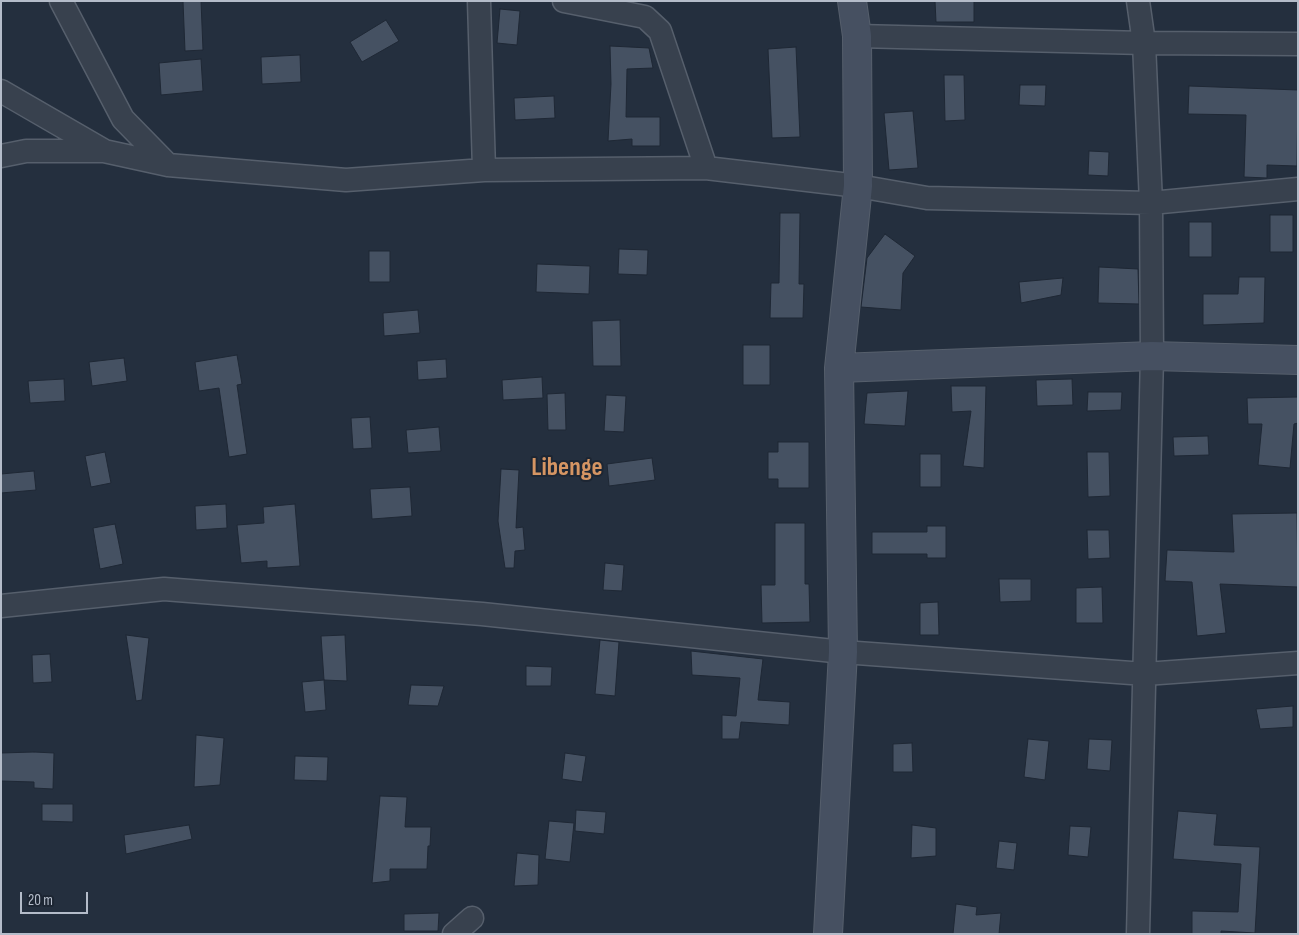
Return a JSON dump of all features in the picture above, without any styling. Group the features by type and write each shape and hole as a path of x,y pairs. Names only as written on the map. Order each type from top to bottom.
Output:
{"street":[{"path":"61,1 123,119 168,165"},
{"path":"478,1 484,170"},
{"path":"564,1 646,17 660,31 706,168"},
{"path":"828,934 843,652 839,368 858,186 857,36 852,1"},
{"path":"1138,1 1144,43 1151,203 1152,356 1138,934"},
{"path":"857,36 1144,43 1298,44"},
{"path":"1,91 104,151"},
{"path":"1,156 26,151 104,151 168,165 346,180 484,170 706,168 858,186 927,198 1151,203 1298,189"},
{"path":"839,368 1152,356 1298,360"},
{"path":"1,606 164,589 482,614 843,652 1145,674 1298,663"},
{"path":"454,934 472,918"}],"building":[{"path":"183,1 201,1 203,50 185,51"},
{"path":"935,1 974,1 974,22 936,22"},
{"path":"500,9 520,11 517,45 497,43"},
{"path":"386,20 399,41 362,62 350,42"},
{"path":"610,46 649,48 653,68 627,69 626,117 660,117 660,146 632,146 632,139 608,141 611,84"},
{"path":"796,47 800,137 772,138 768,49"},
{"path":"300,55 301,82 262,84 261,57"},
{"path":"201,59 203,91 161,95 159,63"},
{"path":"944,75 964,75 965,120 945,121"},
{"path":"1020,85 1046,85 1045,106 1019,105"},
{"path":"1189,86 1298,90 1297,166 1267,165 1267,178 1244,177 1246,115 1188,114"},
{"path":"554,96 555,118 515,120 514,98"},
{"path":"913,111 918,168 889,170 884,113"},
{"path":"1089,151 1109,152 1108,176 1088,175"},
{"path":"780,213 800,213 799,284 804,284 803,318 770,318 771,283 779,283"},
{"path":"1270,215 1293,215 1293,252 1270,252"},
{"path":"1189,222 1212,222 1212,257 1189,257"},
{"path":"885,234 915,256 903,273 901,310 861,307 867,258"},
{"path":"619,249 648,250 647,275 618,274"},
{"path":"369,251 390,251 390,282 369,282"},
{"path":"537,264 590,266 589,294 536,292"},
{"path":"1099,267 1138,269 1139,304 1098,303"},
{"path":"1239,277 1265,277 1264,323 1203,325 1203,294 1238,294"},
{"path":"1063,278 1061,295 1021,303 1019,282"},
{"path":"418,310 420,333 384,336 383,313"},
{"path":"620,320 621,366 593,366 592,321"},
{"path":"743,345 770,345 770,385 743,385"},
{"path":"237,355 242,384 237,385 247,454 229,457 219,388 199,391 195,362"},
{"path":"124,358 127,381 92,386 89,362"},
{"path":"446,359 447,378 418,380 417,361"},
{"path":"542,377 543,398 503,400 502,380"},
{"path":"64,379 65,401 30,403 28,381"},
{"path":"1072,379 1073,405 1037,406 1036,380"},
{"path":"951,386 986,386 984,468 963,466 971,411 952,412"},
{"path":"908,391 905,426 864,424 867,393"},
{"path":"1088,392 1122,392 1121,410 1087,411"},
{"path":"565,393 566,430 548,430 547,394"},
{"path":"606,395 626,396 624,432 604,431"},
{"path":"1298,397 1298,423 1294,424 1290,468 1258,465 1262,424 1248,424 1247,398"},
{"path":"370,417 372,448 353,449 351,418"},
{"path":"439,427 441,451 408,453 406,430"},
{"path":"1208,436 1209,455 1174,456 1173,437"},
{"path":"778,442 809,442 809,488 778,488 778,479 768,479 768,452 778,452"},
{"path":"105,452 111,483 91,487 85,456"},
{"path":"1087,452 1109,452 1110,496 1088,497"},
{"path":"920,454 941,454 941,487 920,487"},
{"path":"652,458 655,480 609,486 607,464"},
{"path":"501,469 519,470 516,528 523,527 525,550 515,551 514,568 505,568 498,521"},
{"path":"34,471 36,490 1,493 1,474"},
{"path":"410,487 412,516 372,519 370,489"},
{"path":"226,504 227,528 196,530 195,506"},
{"path":"295,504 300,566 267,568 267,561 241,563 237,525 264,523 263,507"},
{"path":"1297,513 1298,587 1220,584 1226,633 1197,636 1192,582 1165,581 1167,550 1234,552 1232,514"},
{"path":"775,523 805,523 805,584 809,584 810,622 762,623 761,585 775,585"},
{"path":"115,524 123,564 100,569 93,528"},
{"path":"927,526 946,526 946,558 927,558 927,554 872,554 872,532 927,532"},
{"path":"1087,530 1109,530 1110,558 1088,559"},
{"path":"605,563 624,565 622,591 603,590"},
{"path":"999,579 1031,579 1031,601 1000,602"},
{"path":"1102,587 1103,623 1076,623 1076,588"},
{"path":"938,602 939,635 920,635 920,603"},
{"path":"126,635 149,638 142,700 136,701"},
{"path":"345,635 347,681 324,680 321,636"},
{"path":"600,640 619,642 615,696 595,694"},
{"path":"691,651 763,659 758,700 790,702 789,725 741,722 739,739 722,739 722,715 736,716 740,678 692,675"},
{"path":"50,654 52,682 33,683 32,655"},
{"path":"526,666 552,667 551,686 526,686"},
{"path":"324,680 326,710 305,712 302,682"},
{"path":"411,685 444,686 438,706 408,705"},
{"path":"1293,706 1293,727 1260,729 1256,709"},
{"path":"196,735 224,738 220,785 194,787"},
{"path":"1028,739 1049,741 1045,780 1024,777"},
{"path":"1089,739 1112,740 1110,771 1087,769"},
{"path":"912,743 913,772 893,772 893,744"},
{"path":"1,753 54,753 53,789 34,788 34,782 1,781"},
{"path":"565,753 586,756 582,782 562,779"},
{"path":"295,756 328,757 327,781 294,780"},
{"path":"380,796 407,797 405,827 431,827 430,846 428,846 427,869 390,869 390,881 372,883"},
{"path":"42,804 73,804 73,822 42,821"},
{"path":"576,810 606,812 604,834 575,831"},
{"path":"1178,811 1217,814 1214,845 1260,847 1255,933 1221,931 1221,934 1192,934 1192,911 1238,912 1241,864 1173,859"},
{"path":"549,821 574,823 570,862 545,859"},
{"path":"189,825 192,839 126,854 124,835"},
{"path":"912,825 936,828 936,856 911,858"},
{"path":"1070,826 1091,827 1088,857 1068,855"},
{"path":"999,841 1017,843 1014,870 996,868"},
{"path":"517,853 539,855 538,885 514,886"},
{"path":"956,904 977,907 976,915 1001,913 999,934 953,934"},
{"path":"439,913 438,931 404,931 404,914"}],"district":[{"name":"Libenge","path":"567,468"}]}
